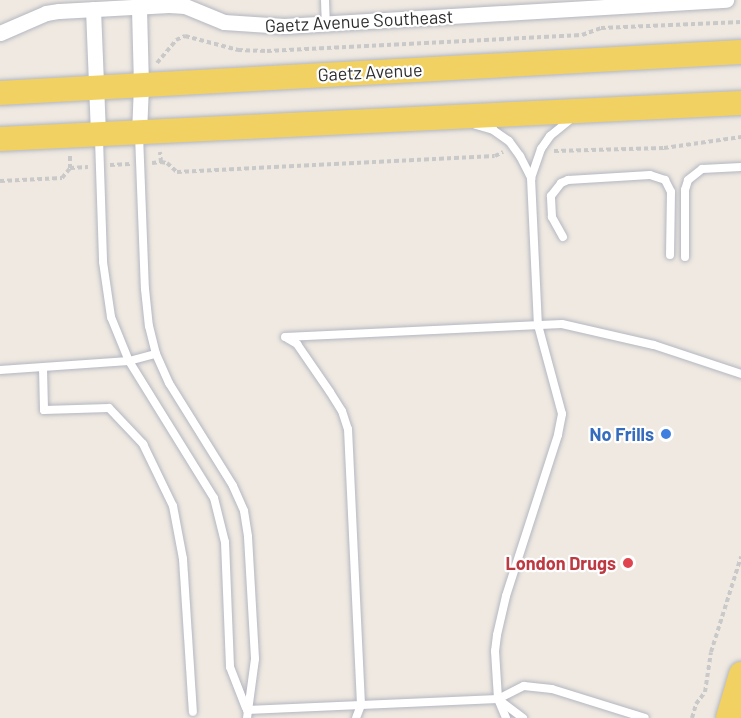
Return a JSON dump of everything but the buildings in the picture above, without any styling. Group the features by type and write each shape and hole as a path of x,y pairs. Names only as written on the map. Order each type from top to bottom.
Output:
{"main road":[{"name":"Gaetz Avenue","path":"0,93 741,52"},
{"path":"0,139 739,103"},
{"path":"728,718 741,674"}],"street":[{"name":"Gaetz Avenue Southeast","path":"0,33 46,13 93,9 185,6 209,18 242,25 326,24 726,0"},
{"path":"139,7 141,85 139,133"},
{"path":"93,9 98,134"}],"lane":[{"path":"325,0 326,24"},
{"path":"506,718 498,699 497,635 561,423 561,409 538,325 531,178 541,148 550,136 587,109"},
{"path":"449,116 502,136 520,156 531,178"},
{"path":"139,133 145,290 149,326 156,354 169,382 233,486 244,511 248,537 255,659 247,714"},
{"path":"98,134 106,292 117,336 129,361 202,475 221,520 225,542 230,667 247,714"},
{"path":"685,257 685,190 688,180 702,169 741,167"},
{"path":"562,237 552,217 551,196 561,183 568,180 650,175 665,180 671,192 670,255"},
{"path":"356,718 361,705 348,429 342,411 297,344 285,338 570,325 643,342 741,374"},
{"path":"0,370 129,361 156,354"},
{"path":"44,368 44,410 109,408 143,444 172,506 182,552 193,712"},
{"path":"247,714 361,705 498,699 524,686 538,687 645,718"},
{"path":"498,699 523,718"}],"path":[{"path":"156,64 176,40 185,36 238,50 267,51 582,35 601,28 741,22"},
{"path":"549,148 559,152 663,148 741,137"},
{"path":"161,162 167,163 177,172 495,156 505,150"},
{"path":"0,181 62,178 70,168"},
{"path":"692,718 696,704 705,692 711,652 741,557"}],"place":[{"name":"No Frills","path":"666,434"},
{"name":"London Drugs","path":"628,563"}]}
